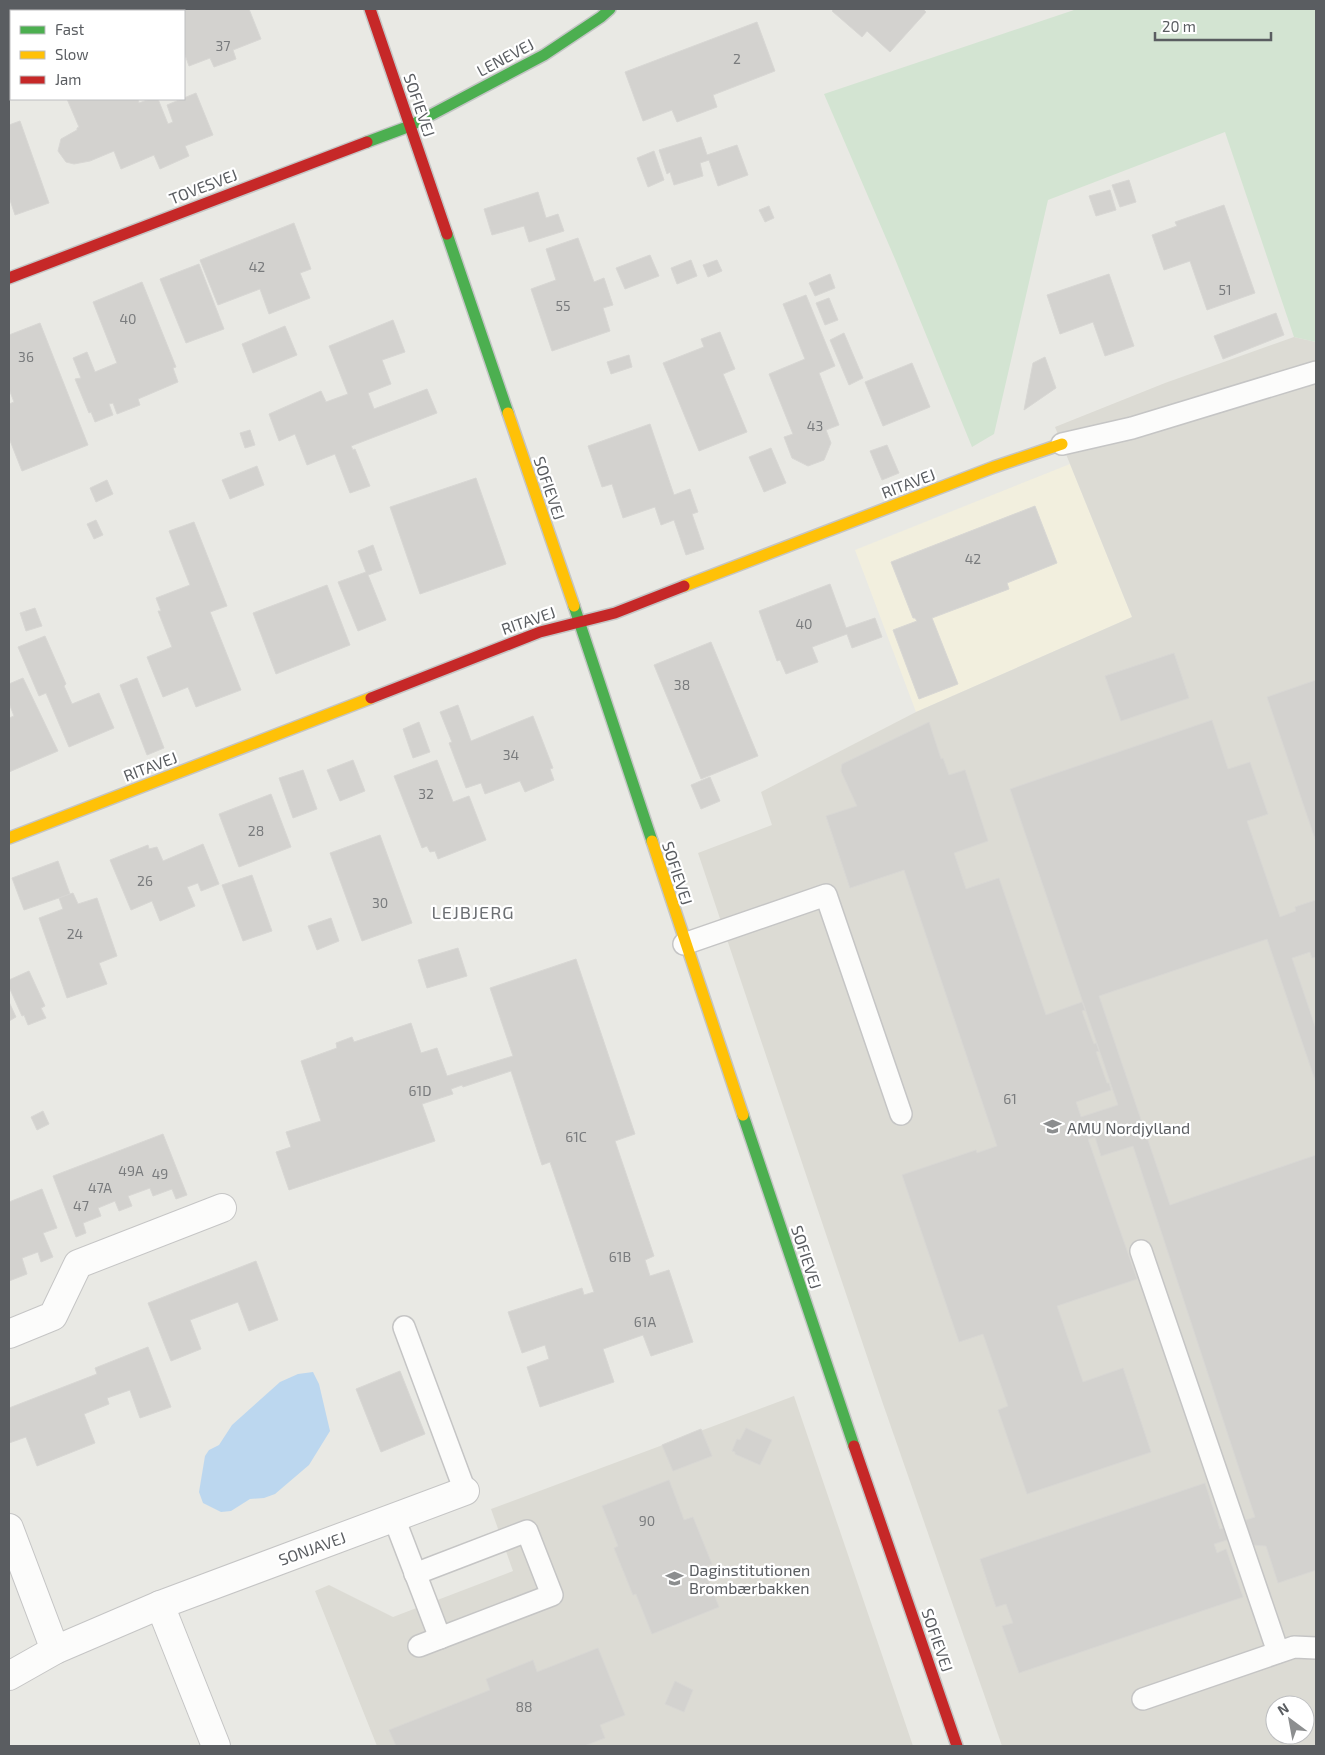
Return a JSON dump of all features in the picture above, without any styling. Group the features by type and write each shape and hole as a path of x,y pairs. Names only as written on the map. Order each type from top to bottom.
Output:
{"street":[{"name":"SOFIEVEJ","path":"370,9 579,621 684,944 825,1363 957,1746"},
{"name":"LENEVEJ","path":"410,126 544,55 610,9"},
{"name":"TOVESVEJ","path":"9,278 410,126"},
{"name":"RITAVEJ","path":"9,838 540,632 615,612 994,467 1062,444"},
{"path":"9,1334 53,1316 78,1264 222,1208"},
{"name":"SONJAVEJ","path":"9,1676 55,1650 160,1605 465,1491"},
{"path":"9,1528 55,1650"},
{"path":"160,1605 216,1746"}],"lane":[{"path":"1062,444 1132,428 1316,372"},
{"path":"684,944 826,895 901,1114"},
{"path":"1141,1251 1278,1652"},
{"path":"404,1327 465,1491"},
{"path":"394,1518 440,1638"},
{"path":"415,1574 527,1531 552,1595 419,1646"},
{"path":"1143,1699 1294,1647 1316,1648"}],"shaded area":[{"name":"AMU Nordjylland","path":"1294,337 1316,342 1316,1746 1002,1746 882,1401 698,853 772,825 761,792 916,712 1132,617 1055,427 1165,383"},
{"path":"1070,464 1132,617 916,712 855,550"},
{"name":"Daginstitutionen Brombærbakken","path":"794,1396 913,1746 377,1746 315,1591 329,1585 393,1617 513,1571 491,1509"}],"green space":[{"path":"9,9 137,9 10,10 9,54"},
{"path":"1077,9 1316,9 1316,342 1294,337 1225,132 1048,200 994,434 972,447 895,259 824,94"}],"water":[{"path":"313,1372 319,1384 330,1431 309,1465 275,1494 264,1498 250,1499 231,1511 221,1512 203,1503 199,1492 205,1456 209,1450 219,1445 232,1425 280,1382 298,1374"}],"building":[{"path":"249,9 261,39 233,50 236,59 214,67 210,58 189,66 185,55 184,10"},
{"path":"834,9 923,9 926,12 890,52 867,31 862,37 832,11"},
{"path":"757,22 775,71 713,95 717,107 677,122 672,110 643,121 625,72"},
{"path":"196,93 213,135 185,146 189,156 160,169 154,155 121,169 114,151 90,161 74,164 66,162 58,151 61,139 79,127 67,100 138,100 139,103 147,100 158,100 168,124 173,122 167,105 179,100 185,100 185,98"},
{"path":"20,121 49,203 15,215 9,197 9,125"},
{"path":"701,137 707,155 737,145 748,175 718,186 709,160 700,163 703,176 674,185 670,172 667,174 659,150"},
{"path":"654,151 664,180 648,187 637,158"},
{"path":"1129,180 1136,202 1120,207 1112,185"},
{"path":"1110,190 1116,210 1096,216 1089,196"},
{"path":"538,192 546,218 558,214 564,231 529,242 524,226 492,235 484,209"},
{"path":"1224,205 1255,293 1207,310 1190,261 1164,270 1152,235 1177,226 1175,222"},
{"path":"769,206 774,218 765,222 759,210"},
{"path":"294,223 311,269 300,273 310,298 269,314 260,289 218,305 200,260"},
{"path":"578,238 594,282 604,278 613,305 603,308 610,331 552,351 531,289 556,280 546,249"},
{"path":"650,255 659,276 625,289 616,268"},
{"path":"691,260 697,276 677,284 671,268"},
{"path":"717,260 722,271 708,277 703,265"},
{"path":"199,264 224,329 186,343 160,279"},
{"path":"830,274 835,288 815,296 809,283"},
{"path":"1109,274 1134,346 1105,356 1093,322 1060,334 1047,295"},
{"path":"142,282 176,367 173,368 178,382 138,399 140,405 117,414 113,403 109,404 113,415 95,422 91,412 89,413 75,379 81,378 73,358 87,352 95,372 117,363 93,302"},
{"path":"806,295 835,366 819,373 839,425 826,430 831,443 824,460 808,466 792,458 784,437 793,434 769,374 805,359 783,304"},
{"path":"829,298 838,320 825,325 816,303"},
{"path":"1276,313 1284,335 1223,359 1214,336"},
{"path":"393,320 405,352 382,360 391,384 368,393 374,409 427,389 437,413 351,446 353,450 355,449 370,486 350,493 335,454 307,465 295,434 279,441 269,414 321,391 326,402 348,394 329,346"},
{"path":"40,323 88,445 22,471 9,438 9,404 14,402 9,389 9,335"},
{"path":"285,326 297,355 253,373 242,344"},
{"path":"720,332 735,369 723,374 747,432 699,451 663,363 704,347 701,339"},
{"path":"844,333 863,378 849,385 830,340"},
{"path":"629,355 632,367 611,374 607,362"},
{"path":"1045,357 1056,388 1024,410 1033,363"},
{"path":"912,363 930,407 883,426 865,382"},
{"path":"650,424 674,495 690,489 698,512 692,514 704,549 686,555 674,520 661,525 655,507 623,518 612,484 602,487 588,446"},
{"path":"250,430 255,445 245,448 240,433"},
{"path":"887,445 899,473 882,480 870,451"},
{"path":"771,448 786,483 764,492 749,457"},
{"path":"257,466 264,485 230,499 222,480"},
{"path":"476,478 506,564 420,594 390,507"},
{"path":"107,480 113,494 96,502 90,488"},
{"path":"1035,506 1057,563 1007,583 1009,589 932,618 958,684 919,699 893,630 917,621 913,618 891,562"},
{"path":"96,520 103,535 94,539 87,524"},
{"path":"194,522 227,606 210,612 241,690 196,707 188,687 163,697 147,657 172,647 158,611 161,611 156,598 190,585 169,531"},
{"path":"373,545 382,570 368,575 386,620 358,631 338,582 366,572 358,551"},
{"path":"830,584 846,628 875,618 882,637 852,648 847,634 812,647 818,662 786,674 780,660 777,661 759,611"},
{"path":"327,585 350,645 276,674 253,613"},
{"path":"35,608 42,626 26,631 20,613"},
{"path":"45,636 66,684 64,686 72,704 99,693 114,728 69,747 46,693 39,696 18,647"},
{"path":"711,642 758,756 701,779 654,665"},
{"path":"1174,653 1189,698 1121,721 1105,676"},
{"path":"23,678 58,751 9,772 9,718 14,716 9,703 9,684"},
{"path":"137,678 164,748 147,755 120,685"},
{"path":"1316,680 1316,842 1267,697"},
{"path":"458,705 471,741 533,716 553,768 550,769 554,780 525,792 520,781 485,794 481,783 466,788 449,743 452,742 440,712"},
{"path":"1212,720 1228,769 1250,762 1268,814 1247,821 1280,917 1296,911 1295,907 1316,900 1316,957 1312,958 1310,952 1292,958 1316,1029 1316,1083 1267,939 1099,996 1170,1205 1316,1155 1316,1570 1278,1583 1266,1546 1253,1545 1249,1533 1214,1544 1217,1553 1226,1549 1243,1597 1019,1673 1002,1626 1013,1623 1006,1604 996,1607 980,1559 1205,1483 1220,1529 1255,1517 1133,1146 1101,1156 1095,1137 1088,1139 1137,1279 1057,1306 1083,1382 1123,1368 1151,1452 1027,1494 998,1410 1008,1406 983,1334 959,1342 902,1175 976,1150 977,1153 997,1146 904,870 850,888 826,816 857,806 841,771 842,764 929,722 941,759 943,758 949,775 965,770 988,841 954,853 966,889 999,878 1046,1015 1082,1002 1085,1010 1082,1011 1094,1044 1096,1043 1099,1051 1096,1052 1111,1090 1076,1102 1081,1117 1118,1105 1010,789"},
{"path":"419,722 430,752 413,758 403,729"},
{"path":"353,760 365,791 340,801 327,770"},
{"path":"437,760 453,802 469,796 486,840 438,859 435,851 430,852 427,846 422,848 394,776"},
{"path":"303,770 317,809 293,818 279,778"},
{"path":"710,777 720,801 701,809 691,785"},
{"path":"271,794 291,847 239,867 219,814"},
{"path":"380,835 412,923 362,941 330,853"},
{"path":"203,844 219,884 201,891 198,883 187,887 195,906 160,921 152,901 131,910 110,860 148,845 149,849 157,847 163,861"},
{"path":"58,861 70,894 24,910 12,878"},
{"path":"252,875 272,931 243,941 222,885"},
{"path":"73,893 78,904 97,898 117,956 99,963 107,984 67,998 39,918 63,909 59,898"},
{"path":"331,918 339,941 317,950 308,926"},
{"path":"458,948 467,976 427,988 418,960"},
{"path":"576,959 635,1134 615,1141 654,1256 645,1260 650,1276 669,1270 693,1342 651,1356 643,1335 603,1349 614,1382 540,1407 527,1367 549,1359 545,1345 522,1353 508,1312 582,1288 584,1295 594,1292 550,1162 542,1165 511,1071 463,1087 462,1085 451,1089 453,1094 422,1104 435,1141 289,1190 276,1152 291,1147 286,1132 321,1121 301,1061 337,1048 336,1043 352,1037 354,1042 411,1023 421,1053 437,1048 447,1076 513,1056 490,988"},
{"path":"29,971 45,1006 41,1008 46,1018 28,1025 9,987 9,980"},
{"path":"9,1002 16,1017 9,1021"},
{"path":"43,1111 49,1124 37,1130 31,1117"},
{"path":"163,1134 187,1195 176,1199 172,1189 153,1196 150,1188 128,1196 132,1206 119,1211 115,1201 98,1208 101,1216 83,1223 86,1233 76,1237 53,1176"},
{"path":"42,1189 57,1228 43,1233 53,1257 41,1262 38,1252 22,1258 27,1274 9,1281 9,1202"},
{"path":"256,1261 278,1320 249,1331 238,1302 190,1320 201,1349 171,1361 148,1303"},
{"path":"148,1347 171,1407 140,1418 130,1390 107,1398 109,1404 84,1414 95,1443 37,1466 26,1437 9,1443 9,1408 97,1374 95,1368"},
{"path":"400,1371 425,1434 381,1452 356,1389"},
{"path":"746,1428 772,1440 760,1465 732,1451 737,1439 740,1440"},
{"path":"701,1429 712,1456 673,1471 662,1445"},
{"path":"669,1480 684,1520 693,1517 712,1564 703,1567 719,1607 652,1634 636,1594 633,1595 614,1548 618,1546 602,1506"},
{"path":"598,1648 625,1715 600,1725 605,1738 584,1746 396,1746 389,1730 490,1690 486,1679 533,1660 537,1672"},
{"path":"675,1681 693,1690 684,1712 665,1704"}],"traffic: fast":[{"path":"367,142 410,126 544,55 610,9"},
{"path":"447,234 508,413"},
{"path":"574,606 652,841"},
{"path":"743,1115 854,1446"}],"traffic: slow":[{"path":"508,413 574,606"},
{"path":"684,586 994,467 1062,444"},
{"path":"9,838 371,698"},
{"path":"652,841 743,1115"}],"traffic: jam":[{"path":"370,9 447,234"},
{"path":"9,278 367,142"},
{"path":"371,698 540,632 615,613 684,586"},
{"path":"854,1446 957,1746"}],"place":[{"name":"AMU Nordjylland","path":"1053,1127"},
{"name":"Daginstitutionen Brombærbakken","path":"675,1578"}],"district":[{"name":"LEJBJERG","path":"473,912"}]}
